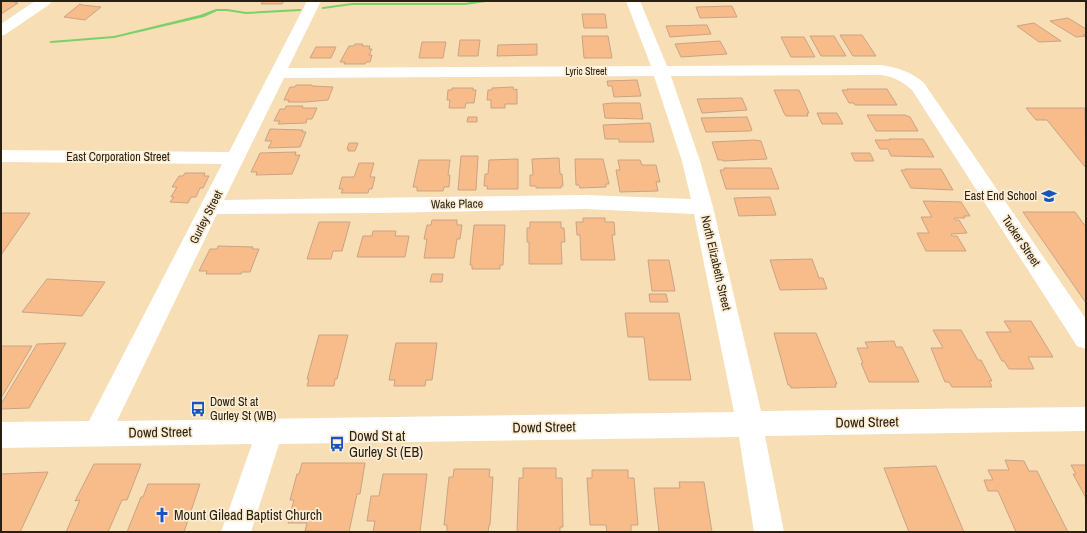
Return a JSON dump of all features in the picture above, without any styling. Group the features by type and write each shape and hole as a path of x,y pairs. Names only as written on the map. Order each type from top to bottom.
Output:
{"street":[{"path":"1,31 45,1"},
{"name":"Gurley Street","path":"96,433 314,1"},
{"name":"North Elizabeth Street","path":"633,1 661,71 691,161 703,207 720,280 769,532"},
{"name":"Lyric Street","path":"277,73 882,70 894,72"},
{"name":"Tucker Street","path":"894,72 910,79 918,87 1086,339"},
{"name":"East Corporation Street","path":"1,156 235,158"},
{"name":"Wake Place","path":"211,207 380,206 585,202 703,207"},
{"name":"Dowd Street","path":"1,435 1086,419"},
{"path":"236,532 263,454 269,431"}],"building":[{"path":"1,1 17,2 15,3 18,3 1,14"},
{"path":"263,1 284,1 282,4 261,4"},
{"path":"80,4 101,7 85,20 64,17"},
{"path":"732,6 737,17 700,18 696,7"},
{"path":"582,14 605,14 607,28 584,28"},
{"path":"1068,18 1086,29 1086,34 1083,35 1085,36 1076,37 1050,21"},
{"path":"1034,23 1061,41 1039,42 1017,26"},
{"path":"707,25 711,34 670,37 666,26"},
{"path":"840,35 862,35 876,56 853,56"},
{"path":"582,36 608,36 612,58 584,58"},
{"path":"810,36 834,36 846,56 821,56"},
{"path":"781,37 804,37 815,57 791,57"},
{"path":"460,40 480,40 478,56 458,56"},
{"path":"720,41 727,54 681,57 675,44"},
{"path":"422,42 446,42 443,58 419,58"},
{"path":"355,44 370,46 369,49 372,49 369,55 372,55 370,62 366,62 365,64 344,64 345,62 340,62 349,46 354,46"},
{"path":"537,44 537,55 497,56 498,45"},
{"path":"316,47 336,47 331,58 310,58"},
{"path":"637,80 641,96 614,97 612,86 608,86 607,81"},
{"path":"296,85 333,87 328,100 288,102 289,100 284,100 290,87 295,87"},
{"path":"513,87 514,90 517,89 517,104 505,104 505,108 491,108 491,100 487,100 488,90 492,90 492,88"},
{"path":"452,88 473,88 473,90 476,90 474,103 466,103 465,108 449,108 450,100 447,100 448,90 452,90"},
{"path":"847,89 887,89 897,105 855,105 854,103 849,103 842,90 848,90"},
{"path":"774,90 799,90 809,113 807,113 808,116 786,116"},
{"path":"742,98 747,110 702,113 697,99"},
{"path":"640,103 643,119 605,118 603,104"},
{"path":"286,106 317,108 312,119 307,119 306,123 278,124 280,121 274,121 280,109 285,109"},
{"path":"1026,108 1085,108 1086,168 1047,120 1036,120"},
{"path":"817,113 837,113 843,124 822,124"},
{"path":"867,115 905,115 910,117 918,131 876,131"},
{"path":"468,117 477,117 477,122 467,122"},
{"path":"747,117 752,130 750,131 706,132 701,118"},
{"path":"650,123 654,142 619,142 619,139 605,139 603,125"},
{"path":"270,129 303,130 302,132 306,132 300,147 268,148 272,141 265,141"},
{"path":"889,139 923,139 934,157 891,156 888,149 880,149 875,140 890,140"},
{"path":"761,141 767,159 718,160 712,142"},
{"path":"349,143 358,143 355,151 348,151 349,149 347,149"},
{"path":"296,152 295,155 300,155 292,174 256,175 257,172 251,172 260,153"},
{"path":"851,153 870,153 874,161 855,161"},
{"path":"461,156 478,156 476,190 458,190"},
{"path":"559,158 560,174 562,174 563,186 561,186 561,188 536,188 536,186 530,186 530,175 533,175 532,159"},
{"path":"518,159 518,189 487,189 488,186 484,186 485,174 488,174 489,160"},
{"path":"575,159 603,159 609,184 606,184 606,187 580,188 579,185 576,185"},
{"path":"419,160 450,160 448,175 450,175 449,187 444,187 443,191 417,191 417,187 413,187"},
{"path":"618,160 640,160 642,165 656,165 660,182 656,182 658,191 620,192 616,170 620,170"},
{"path":"359,163 374,163 370,177 375,177 372,189 369,189 368,193 341,193 343,189 339,189 342,177 354,177"},
{"path":"724,168 771,168 779,189 726,189 720,170 724,170"},
{"path":"905,169 941,169 953,190 911,188 901,170 906,170"},
{"path":"185,173 205,173 204,176 209,176 203,188 200,188 196,197 191,197 188,203 170,202 174,197 171,197 177,187 172,187 179,176 183,176"},
{"path":"770,197 776,215 739,216 734,198"},
{"path":"923,201 961,202 970,216 964,216 965,218 954,218 955,220 959,220 967,233 951,234 952,236 957,236 966,251 926,251 917,233 929,233 921,217 932,217"},
{"path":"1023,212 1075,212 1086,227 1086,303"},
{"path":"1,213 30,213 1,255"},
{"path":"583,218 605,218 605,222 614,222 615,235 612,235 615,260 581,260 580,235 577,235 576,222 583,222"},
{"path":"432,220 457,220 457,225 462,225 460,239 457,239 454,258 424,258 427,239 424,239 427,225 431,225"},
{"path":"319,222 350,222 342,251 333,251 331,259 307,259"},
{"path":"530,222 561,222 561,228 564,228 565,242 561,242 562,264 529,264 529,242 527,242 527,228 530,228"},
{"path":"474,225 505,225 503,265 500,265 500,269 472,269 472,265 470,265"},
{"path":"373,231 396,231 395,236 409,236 405,257 357,257 363,236 372,236"},
{"path":"218,246 253,247 252,249 259,249 250,272 242,272 241,274 206,274 207,271 199,271 210,249 217,249"},
{"path":"812,259 819,278 823,278 827,289 780,290 770,260"},
{"path":"648,260 669,260 675,291 652,291"},
{"path":"432,274 443,274 442,282 430,282"},
{"path":"47,279 105,282 82,316 22,312"},
{"path":"649,294 666,294 668,302 650,302"},
{"path":"625,313 679,313 691,380 649,380 644,337 628,337"},
{"path":"1004,321 1031,321 1053,357 1028,357 1034,369 1009,369 1004,361 1002,361 986,332 1011,332"},
{"path":"933,330 961,330 978,360 981,360 992,381 989,381 992,387 952,387 949,382 945,382 931,348 943,348"},
{"path":"774,333 816,333 837,384 835,384 836,387 791,388 790,385 788,385"},
{"path":"319,335 348,335 334,386 307,386 309,379 307,379"},
{"path":"894,341 896,347 902,347 919,382 869,382 861,363 863,363 857,348 868,348 865,342"},
{"path":"66,343 29,408 1,409 1,404 37,344"},
{"path":"396,343 437,343 432,380 426,380 425,386 394,386 395,380 389,380"},
{"path":"1,346 32,346 1,398"},
{"path":"1005,460 1024,461 1029,471 1037,471 1068,532 1016,532 998,491 988,491 984,480 993,480 988,470 1009,470"},
{"path":"302,463 365,463 360,494 357,494 349,532 305,531 307,523 288,523 294,500 290,500 297,474 299,474"},
{"path":"94,464 141,464 127,500 122,500 108,532 66,532 80,500 75,501"},
{"path":"1071,465 1086,465 1086,498 1073,474 1076,474"},
{"path":"936,466 964,532 909,532 884,468"},
{"path":"523,468 556,468 556,478 562,478 563,527 560,527 560,532 517,532 519,478 523,478"},
{"path":"454,469 490,469 489,477 493,477 490,525 488,532 447,532 447,525 444,525 449,477 453,477"},
{"path":"592,470 628,470 628,478 634,478 638,525 631,525 631,532 607,532 606,525 590,525 587,478 592,478"},
{"path":"48,472 20,532 1,532 1,474"},
{"path":"383,474 427,474 420,532 373,532 375,521 367,521 371,496 379,496"},
{"path":"679,482 704,482 712,532 659,532 654,488 680,488"},
{"name":"Mount Gilead Baptist Church","path":"148,484 200,484 184,532 127,532 141,497 143,497"}],"waterway":[{"path":"323,8 352,4 465,4 486,1"},
{"path":"51,42 114,37 202,16 216,10 246,13 300,10"}],"place":[{"name":"East End School","path":"1049,196"},
{"name":"Dowd St at Gurley St (WB)","path":"198,409"},
{"name":"Dowd St at Gurley St (EB)","path":"337,444"},
{"name":"Mount Gilead Baptist Church","path":"162,515"}]}
